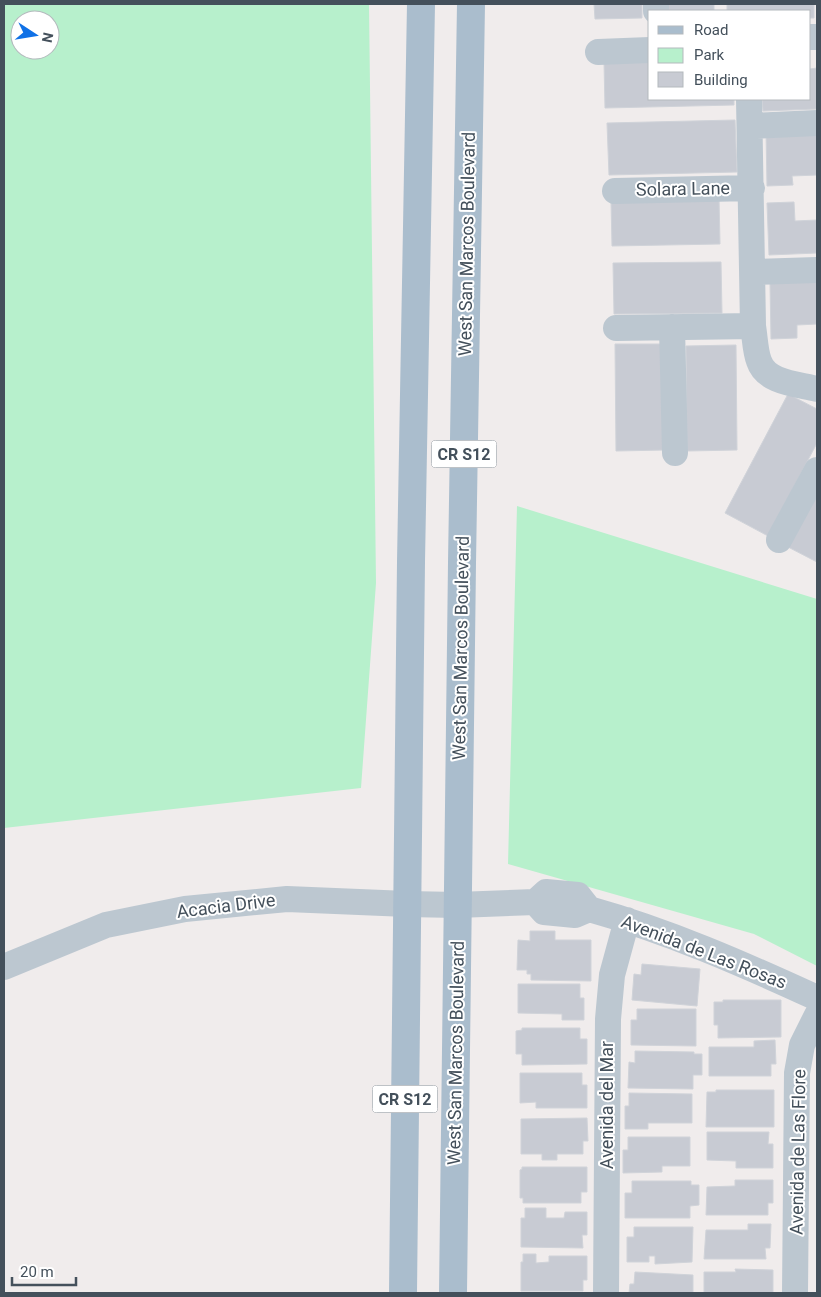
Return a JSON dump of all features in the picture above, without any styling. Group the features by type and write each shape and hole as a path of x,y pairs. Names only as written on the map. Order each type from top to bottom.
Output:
{"main road":[{"name":"CR S12","path":"403,1293 421,4"},
{"name":"West San Marcos Boulevard","path":"453,1293 471,4"}],"street":[{"path":"598,52 648,50"},
{"name":"Solara Lane","path":"750,100 754,326 759,361 766,374 777,380 817,389"},
{"path":"750,126 817,123"},
{"name":"Solara Lane","path":"615,191 752,188"},
{"path":"753,272 817,270"},
{"path":"616,328 754,326"},
{"path":"672,327 675,452"},
{"path":"779,540 817,470"},
{"name":"Acacia Drive","path":"4,967 106,925 185,910 287,899 457,905"},
{"name":"Avenida de Las Rosas","path":"457,905 535,902 544,912 575,915 589,909 627,920 744,964 817,998"},
{"name":"Avenida del Mar","path":"606,1293 608,1019 612,975 627,920"},
{"name":"Avenida de Las Flore","path":"795,1293 797,1072 802,1045 817,1014"}],"green space":[{"path":"4,4 369,4 376,583 361,788 4,828"},
{"path":"517,506 817,599 817,966 754,934 508,864"}],"building":[{"path":"594,4 642,4 642,18 595,19"},
{"path":"667,4 714,4 714,10 667,10"},
{"path":"727,4 814,4 814,18 811,18 811,10 727,10"},
{"path":"648,61 648,100 734,100 734,105 605,108 604,62"},
{"path":"817,68 817,109 763,111 762,100 811,100 811,69"},
{"path":"735,120 737,172 609,175 607,123"},
{"path":"817,129 817,175 792,176 793,185 767,186 766,131"},
{"path":"719,198 720,244 612,246 611,200"},
{"path":"794,202 795,221 817,220 817,253 769,255 767,203"},
{"path":"721,262 722,313 614,314 613,263"},
{"path":"817,282 817,324 797,325 797,338 771,339 770,283"},
{"path":"615,344 663,344 665,450 616,451"},
{"path":"736,345 737,450 687,451 686,346"},
{"path":"788,394 817,409 817,443 768,536 725,513"},
{"path":"817,492 817,562 788,547"},
{"path":"530,931 555,931 555,940 591,940 591,981 531,980 531,974 527,974 527,970 517,970 518,940 530,941"},
{"path":"642,964 700,969 697,1006 632,1000 634,974 641,975"},
{"path":"518,984 580,984 580,998 584,998 584,1020 562,1020 562,1014 518,1013"},
{"path":"723,1000 781,1000 781,1037 718,1038 718,1025 714,1025 714,1002 723,1002"},
{"path":"637,1009 696,1009 696,1046 631,1045 631,1020 637,1020"},
{"path":"522,1028 580,1028 580,1039 587,1039 587,1064 522,1065 522,1054 516,1054 516,1031 522,1030"},
{"path":"775,1040 776,1064 771,1064 771,1076 709,1076 709,1047 754,1047 754,1041"},
{"path":"635,1051 694,1052 694,1054 702,1054 702,1075 693,1075 693,1089 628,1088 629,1062 635,1063"},
{"path":"520,1073 582,1073 582,1085 587,1085 587,1108 536,1108 536,1102 520,1103"},
{"path":"716,1090 774,1090 774,1127 706,1127 707,1092 716,1092"},
{"path":"629,1093 692,1094 692,1123 648,1123 648,1129 625,1129 625,1106 629,1106"},
{"path":"587,1118 588,1141 583,1141 583,1154 557,1154 557,1160 542,1160 542,1154 521,1154 521,1119"},
{"path":"707,1132 769,1132 768,1144 773,1144 773,1168 736,1168 736,1161 707,1160"},
{"path":"628,1137 690,1137 690,1166 662,1166 662,1172 623,1173 623,1150 628,1150"},
{"path":"522,1167 587,1167 587,1192 581,1192 581,1203 523,1203 523,1198 520,1198 520,1170"},
{"path":"735,1180 773,1180 773,1203 768,1203 768,1215 706,1215 707,1187 735,1186"},
{"path":"632,1181 691,1181 691,1185 699,1185 699,1205 690,1206 690,1218 625,1218 625,1193 632,1193"},
{"path":"525,1208 546,1208 546,1218 564,1218 565,1212 587,1212 587,1235 582,1235 583,1248 521,1247 521,1218 525,1218"},
{"path":"748,1224 771,1224 770,1248 765,1248 766,1259 704,1259 706,1230 748,1230"},
{"path":"634,1227 693,1227 692,1262 655,1264 655,1256 649,1256 649,1262 627,1262 627,1237 634,1237"},
{"path":"523,1254 536,1254 536,1263 549,1262 549,1256 587,1256 587,1280 583,1280 583,1291 521,1291 521,1262 523,1262"},
{"path":"735,1269 773,1270 773,1293 704,1293 704,1272 736,1272"},
{"path":"635,1272 693,1275 693,1293 629,1293 630,1284 634,1284"}]}
